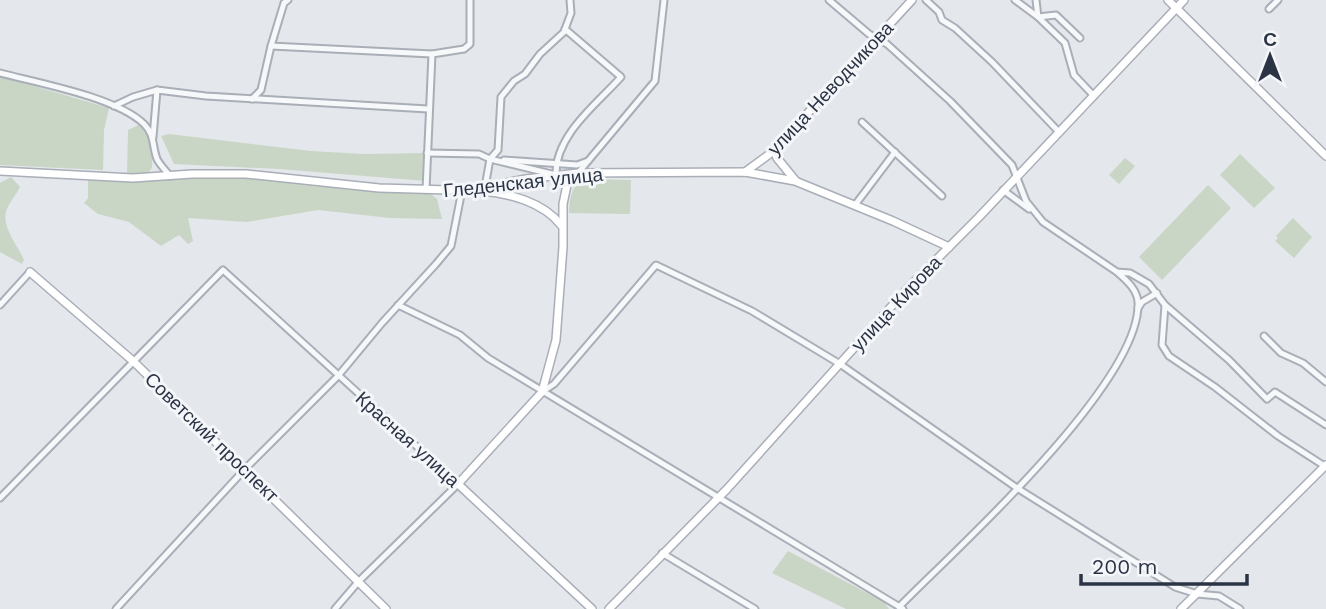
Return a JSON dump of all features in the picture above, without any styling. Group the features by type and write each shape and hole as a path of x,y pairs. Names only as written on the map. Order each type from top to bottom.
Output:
{"main road":[{"name":"улица Неводчикова","path":"745,172 774,149 912,0"},
{"path":"1168,0 1326,156"},
{"name":"улица Кирова","path":"609,609 718,498 908,288 1184,0"},
{"path":"774,149 777,158 795,181"},
{"name":"Гледенская улица","path":"0,171 88,177 246,174 379,188 426,190 465,190 578,173 745,172 795,181 949,247"},
{"path":"458,484 542,392 556,340 565,192 572,178 578,173"},
{"path":"465,190 521,199 549,212 562,225"},
{"name":"Советский проспект","path":"30,272 133,361 386,609"},
{"path":"1181,609 1326,466"},
{"name":"Красная улица","path":"458,484 593,609"}],"street":[{"path":"252,99 261,90 271,46 284,3 288,0"},
{"path":"271,46 432,54 464,48 470,44 470,0"},
{"path":"485,187 490,159 498,150 502,97 565,29 571,13 570,0"},
{"path":"578,173 655,81 664,0"},
{"path":"830,0 876,39 887,44 950,101 1012,165 1019,188 1034,212"},
{"path":"926,0 939,12 942,20 955,28 992,62 1059,132"},
{"path":"1015,0 1038,17 1065,43 1074,75 1094,96"},
{"path":"1036,0 1038,17"},
{"path":"1269,9 1278,0"},
{"path":"1038,17 1055,15 1080,38"},
{"path":"427,153 479,154 556,175 566,138 621,77 565,29"},
{"path":"426,190 432,54"},
{"path":"0,73 114,106 143,123 153,136"},
{"path":"114,106 157,90 206,96 428,109"},
{"path":"157,90 153,136 157,159 170,176"},
{"path":"862,122 942,196"},
{"path":"855,205 895,152"},
{"path":"490,159 577,165 589,161"},
{"path":"116,609 245,469 338,376 452,246 465,190"},
{"path":"398,305 460,335 488,358 542,392 900,608 1076,425 1094,402 1125,352 1136,311 1138,302 1132,285 1059,234 1003,190"},
{"path":"542,392 554,384 656,265 752,311 840,364 1017,488 1175,587 1197,594 1219,596 1240,609"},
{"name":"Красная улица","path":"133,361 223,270 458,484"},
{"path":"0,305 30,272"},
{"path":"1117,272 1138,276 1267,399 1275,392 1326,425"},
{"path":"1136,311 1142,302 1157,293"},
{"path":"1165,304 1162,345 1169,356 1215,387 1278,436 1326,466"},
{"path":"1264,336 1281,353 1303,363 1326,382"},
{"path":"0,498 133,361"},
{"path":"335,609 359,581 458,484"},
{"path":"662,553 755,609"}],"green space":[{"path":"0,76 109,108 104,130 103,170 0,165"},
{"path":"143,123 153,137 152,168 148,173 127,173 128,130"},
{"path":"169,134 311,151 427,153 426,181 174,164 161,136"},
{"path":"1240,154 1275,188 1254,208 1220,175"},
{"path":"1125,158 1135,166 1119,184 1109,175"},
{"path":"220,173 426,190 437,199 442,219 390,218 318,210 247,222 188,218 193,241 188,244 179,235 161,246 129,222 98,214 84,203 88,198 88,177"},
{"path":"11,177 20,187 8,206 5,218 8,231 24,260 22,264 0,252 0,183"},
{"path":"584,179 631,180 630,214 569,213 573,190"},
{"path":"1208,185 1231,208 1162,280 1139,257"},
{"path":"1293,218 1312,237 1294,258 1275,241 1278,238 1276,236"},
{"path":"788,551 884,602 889,609 846,609 772,573"}]}
